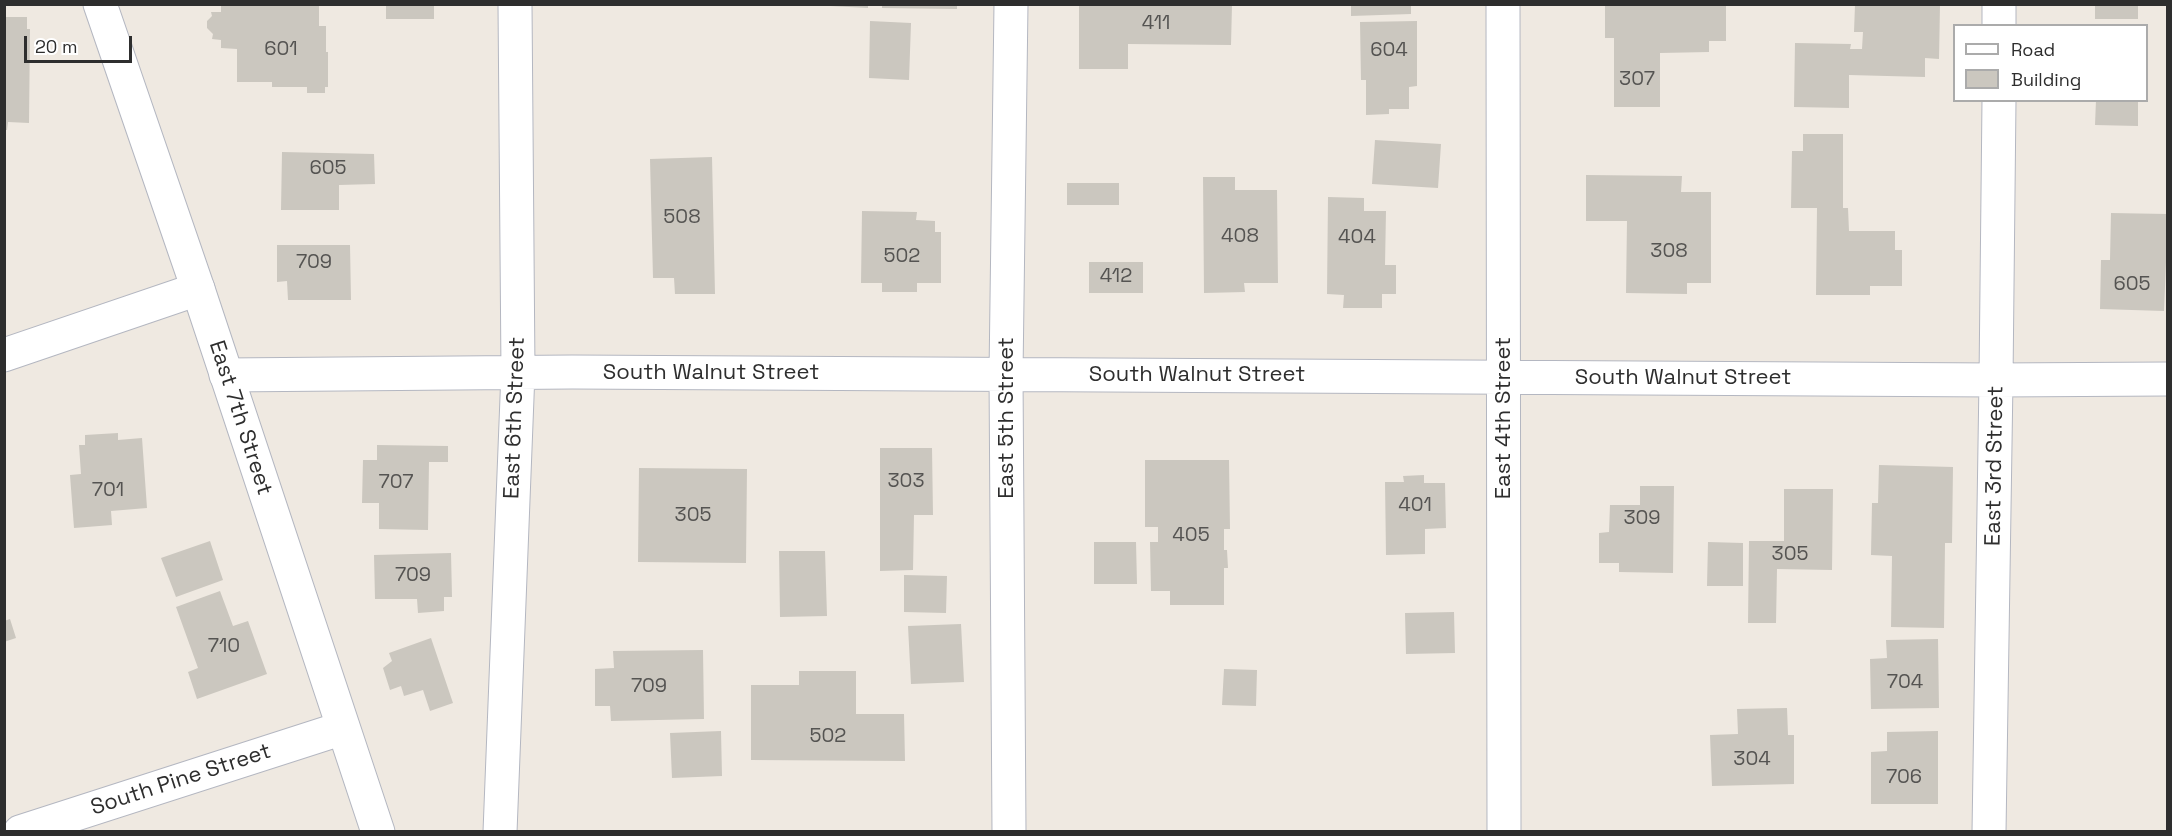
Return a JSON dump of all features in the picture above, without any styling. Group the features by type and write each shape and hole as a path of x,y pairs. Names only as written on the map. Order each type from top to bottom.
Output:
{"street":[{"name":"East 7th Street","path":"100,4 198,289 378,831"},
{"name":"East 6th Street","path":"500,831 518,372 515,4"},
{"name":"East 5th Street","path":"1009,831 1006,374 1011,4"},
{"name":"East 4th Street","path":"1503,4 1504,831"},
{"path":"1999,4 1999,24"},
{"name":"East 3rd Street","path":"1989,831 1999,102"},
{"path":"4,355 198,289"},
{"name":"South Walnut Street","path":"226,375 518,372 2168,380"},
{"name":"South Pine Street","path":"20,831 343,728"}],"building":[{"path":"221,4 319,4 319,26 326,26 326,52 328,52 328,87 325,87 325,93 307,93 307,87 272,87 272,82 237,82 237,49 221,48 221,40 212,39 213,34 207,28 207,21 212,16 211,12 221,12"},
{"path":"386,4 434,4 434,19 386,19"},
{"path":"830,4 868,4 868,8 830,6"},
{"path":"882,4 957,4 957,9 882,8"},
{"path":"1351,4 1411,4 1411,14 1351,16"},
{"path":"1605,4 1726,4 1726,41 1709,41 1709,52 1660,53 1660,107 1614,107 1614,38 1605,38"},
{"path":"2095,4 2138,4 2138,19 2095,19"},
{"path":"1079,5 1232,5 1231,45 1128,44 1128,69 1079,69"},
{"path":"1855,5 1940,5 1939,59 1925,58 1925,77 1849,75 1849,108 1794,107 1795,43 1851,44 1850,49 1862,49 1863,32 1854,32"},
{"path":"4,17 27,17 27,29 30,29 29,123 8,122 7,130 4,130"},
{"path":"870,21 911,23 909,80 869,78"},
{"path":"1417,21 1417,86 1409,87 1409,109 1389,109 1389,114 1366,115 1366,80 1361,80 1360,22"},
{"path":"2096,102 2138,102 2138,126 2095,125"},
{"path":"1803,134 1843,134 1843,208 1848,208 1849,231 1895,231 1895,250 1902,250 1902,286 1870,286 1870,295 1816,295 1817,208 1791,208 1792,151 1803,151"},
{"path":"1375,140 1441,144 1438,188 1372,184"},
{"path":"282,152 374,154 375,184 339,185 339,210 281,210"},
{"path":"712,157 715,294 675,294 674,278 653,278 650,159"},
{"path":"1586,175 1682,176 1681,192 1711,192 1711,283 1687,283 1687,294 1626,293 1627,221 1586,221"},
{"path":"1203,177 1235,177 1235,190 1277,190 1278,283 1244,283 1245,292 1204,293"},
{"path":"1067,183 1119,183 1119,205 1067,205"},
{"path":"1328,197 1364,198 1364,211 1386,211 1385,265 1396,265 1396,294 1382,294 1382,308 1343,308 1344,295 1327,294"},
{"path":"862,211 917,212 916,220 935,221 935,232 941,232 941,283 917,283 917,292 882,292 882,283 861,283"},
{"path":"2111,213 2168,214 2164,311 2100,309 2101,260 2110,260"},
{"path":"277,245 350,245 351,300 288,300 287,281 277,282"},
{"path":"1089,262 1143,262 1143,293 1089,293"},
{"path":"118,433 118,440 142,438 147,508 111,511 112,525 74,528 70,475 81,474 79,445 85,445 85,435"},
{"path":"377,445 448,446 448,462 429,462 428,530 379,529 379,503 362,503 363,460 377,460"},
{"path":"880,448 932,448 933,515 914,515 913,570 880,571"},
{"path":"1145,460 1229,460 1230,529 1224,529 1224,550 1227,550 1228,568 1224,568 1224,605 1170,605 1170,591 1151,591 1150,542 1158,542 1158,527 1145,527"},
{"path":"1879,465 1953,467 1952,543 1945,543 1944,628 1891,627 1892,556 1871,555 1872,503 1878,503"},
{"path":"639,468 747,469 746,563 638,562"},
{"path":"1424,475 1424,483 1445,483 1446,528 1425,529 1425,554 1386,555 1385,482 1404,482 1403,476"},
{"path":"1640,486 1674,486 1673,573 1619,572 1619,563 1599,563 1599,533 1609,532 1610,505 1640,505"},
{"path":"1784,489 1833,489 1832,570 1777,569 1776,623 1748,623 1749,541 1784,541"},
{"path":"210,541 223,580 176,597 161,558"},
{"path":"1094,542 1136,542 1137,584 1094,584"},
{"path":"1708,542 1743,543 1743,586 1707,586"},
{"path":"779,551 825,551 827,616 780,617"},
{"path":"451,553 452,597 444,597 444,611 418,613 417,599 375,599 374,555"},
{"path":"904,575 947,576 946,613 904,612"},
{"path":"220,591 233,626 248,621 267,674 197,699 188,672 198,668 176,607"},
{"path":"1454,612 1455,653 1406,654 1405,613"},
{"path":"10,619 16,638 4,642 4,621"},
{"path":"961,624 964,682 911,684 908,626"},
{"path":"431,638 453,703 430,711 423,690 404,696 401,686 390,690 383,668 392,661 389,653"},
{"path":"1938,639 1939,708 1871,709 1870,659 1887,658 1886,640"},
{"path":"703,650 704,719 611,721 610,706 595,706 595,669 614,668 613,651"},
{"path":"1224,669 1257,670 1256,706 1222,705"},
{"path":"799,671 856,671 856,714 904,714 905,761 751,760 751,685 799,685"},
{"path":"1787,708 1788,735 1794,735 1794,784 1712,786 1710,735 1738,734 1737,709"},
{"path":"721,731 722,776 672,778 670,733"},
{"path":"1938,731 1938,804 1871,804 1871,752 1887,751 1887,732"}]}
